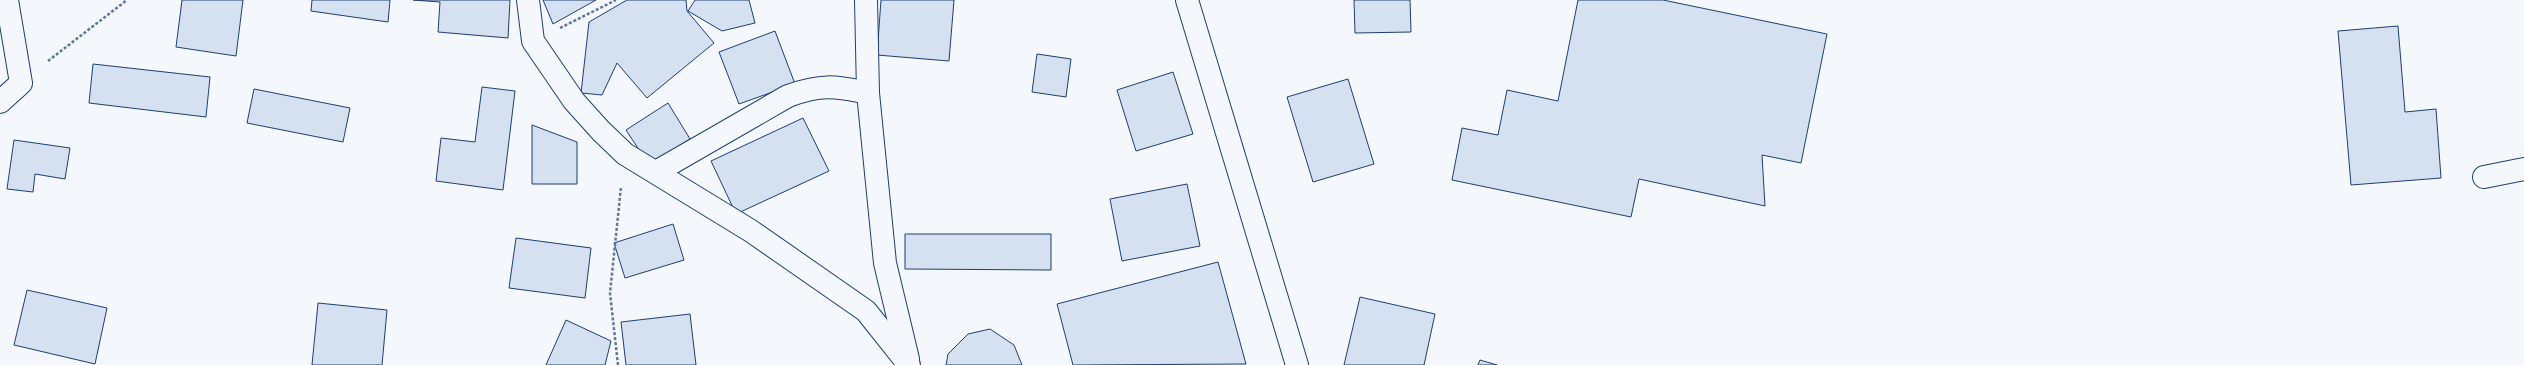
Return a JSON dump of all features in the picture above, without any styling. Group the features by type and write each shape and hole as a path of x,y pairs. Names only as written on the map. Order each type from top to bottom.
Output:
{"street":[{"path":"0,102 21,84 7,0"},
{"path":"528,0 533,41 574,101 600,131 625,154 751,231 866,311 909,365"},
{"path":"866,0 868,93 886,263 909,365"},
{"path":"1187,0 1297,365"},
{"path":"656,172 788,96 811,88 834,86 868,93"},
{"path":"2484,177 2524,169"}],"path":[{"path":"21,84 76,38 127,0"},
{"path":"533,41 616,0"},
{"path":"618,365 610,293 612,253 625,154"}],"building":[{"path":"182,0 243,0 236,56 176,47"},
{"path":"312,0 390,0 388,22 311,11"},
{"path":"413,0 510,0 508,38 438,32 440,2"},
{"path":"543,0 596,0 553,24"},
{"path":"627,0 686,0 687,11 714,43 647,98 617,63 602,95 581,93 589,22"},
{"path":"695,0 749,0 755,23 722,31 688,11"},
{"path":"881,0 954,0 949,61 877,55"},
{"path":"1354,0 1410,0 1411,32 1355,33"},
{"path":"1578,0 1663,0 1827,34 1801,163 1762,155 1765,206 1639,179 1631,217 1452,180 1462,128 1498,135 1507,90 1558,101"},
{"path":"2398,26 2405,112 2436,109 2441,178 2351,185 2338,31"},
{"path":"775,31 795,84 739,104 719,52"},
{"path":"1037,54 1071,59 1066,97 1032,92"},
{"path":"93,64 210,77 206,117 89,103"},
{"path":"1173,72 1193,134 1136,151 1117,90"},
{"path":"1348,79 1374,164 1313,182 1287,97"},
{"path":"482,87 515,91 503,190 436,181 441,138 475,142"},
{"path":"254,89 350,108 343,142 247,123"},
{"path":"668,103 690,139 649,165 626,130"},
{"path":"803,118 829,171 736,214 711,161"},
{"path":"532,125 577,142 577,184 532,184"},
{"path":"14,140 70,148 65,179 35,174 33,192 7,189"},
{"path":"1187,184 1200,246 1122,261 1110,199"},
{"path":"673,224 684,260 625,278 614,243"},
{"path":"905,234 1051,234 1051,270 905,269"},
{"path":"516,238 591,248 585,298 509,288"},
{"path":"1218,262 1246,364 1073,365 1057,304"},
{"path":"27,290 107,308 95,364 14,345"},
{"path":"1360,297 1435,314 1424,365 1344,365"},
{"path":"318,303 387,310 382,365 312,365"},
{"path":"690,314 696,365 626,365 621,322"},
{"path":"566,320 611,341 605,365 546,365"},
{"path":"990,329 1014,345 1022,365 946,365 948,354 968,334"},
{"path":"1480,360 1497,365 1478,365"}]}
